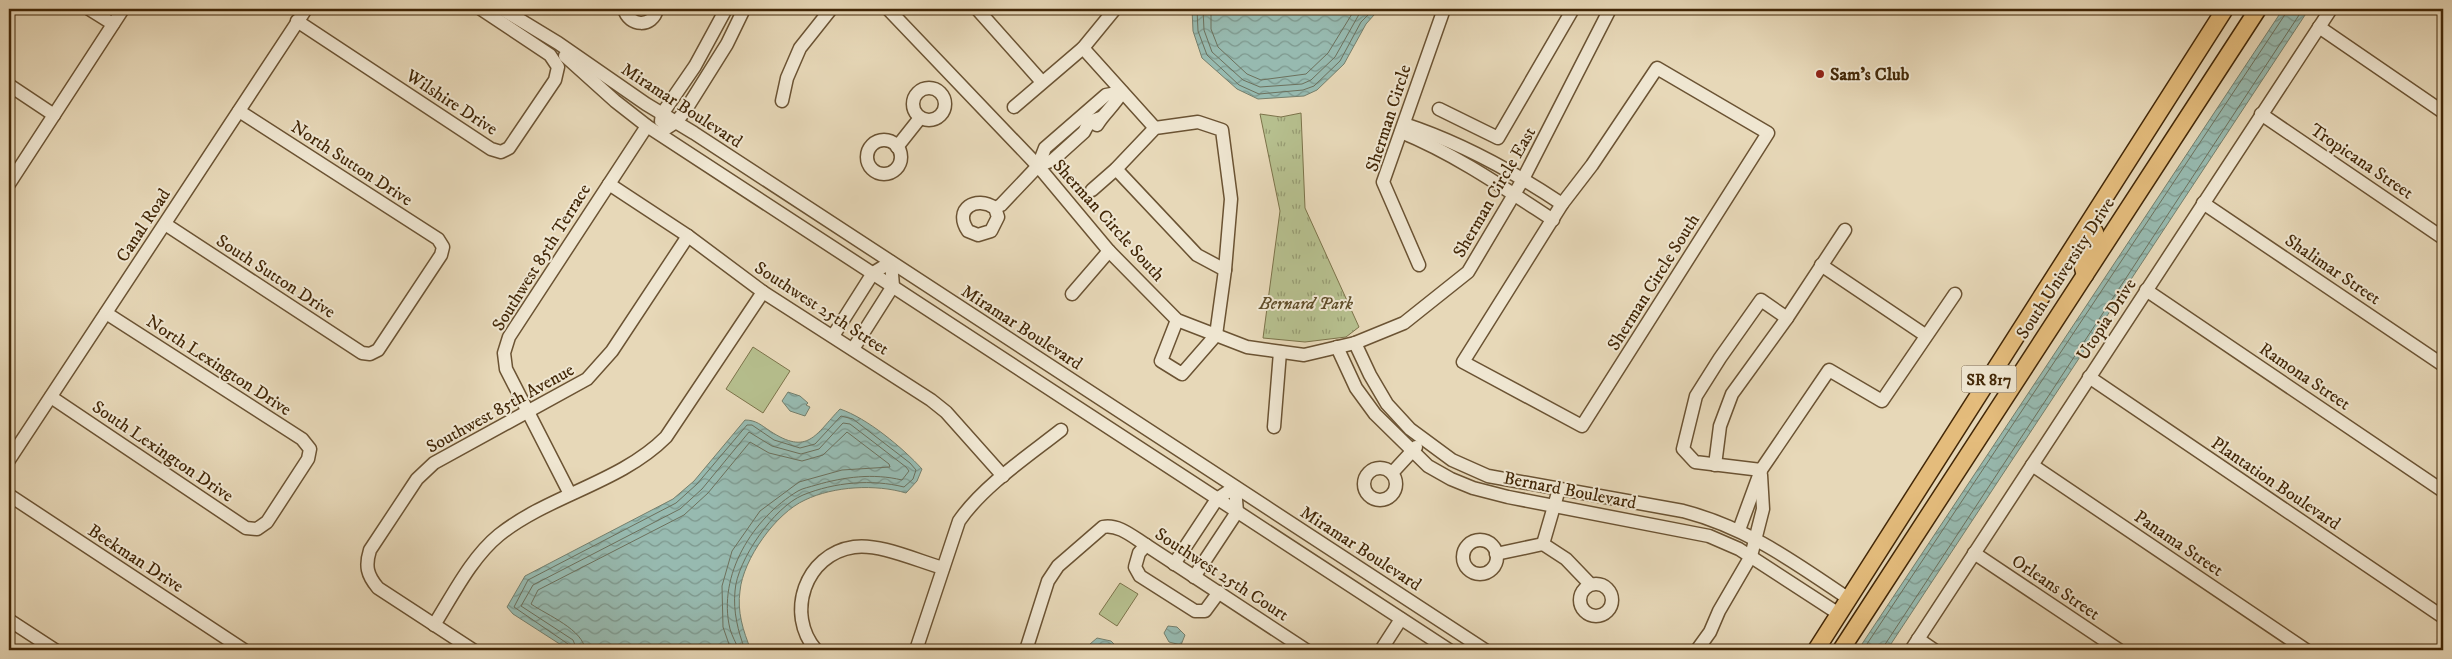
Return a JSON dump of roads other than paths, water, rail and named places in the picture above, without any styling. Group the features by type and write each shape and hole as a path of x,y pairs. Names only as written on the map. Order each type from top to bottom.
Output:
{"main road":[{"name":"South University Drive","path":"1816,650 2225,9"},
{"name":"South University Drive","path":"1841,650 2258,9"},
{"path":"2085,275 2080,257 2140,154 2145,133"}],"street":[{"path":"89,9 113,24"},
{"path":"9,184 123,9"},
{"name":"Canal Road","path":"9,460 306,9"},
{"name":"Wilshire Drive","path":"297,21 491,149 501,152 508,148 555,80 558,67 550,55 481,9"},
{"name":"Miramar Boulevard","path":"502,9 558,43 662,114 1235,487 1466,645 1485,650"},
{"path":"624,9 628,18 638,23 650,21 657,9"},
{"path":"659,134 662,114 695,66 726,9"},
{"path":"659,134 676,122 714,67 744,9"},
{"path":"782,101 787,78 800,48 832,9"},
{"name":"Sherman Circle South","path":"888,9 1038,166 1109,251 1177,320 1247,347 1280,352 1304,355 1356,343"},
{"path":"977,9 1042,82"},
{"path":"1014,108 1083,48 1115,9"},
{"name":"Sherman Circle","path":"1419,265 1383,182 1444,9"},
{"path":"1439,109 1498,138 1573,9"},
{"name":"Sherman Circle East","path":"1356,343 1404,323 1468,272 1522,181 1610,9"},
{"name":"Utopia Drive","path":"1915,645 2331,9"},
{"path":"2319,27 2443,112"},
{"name":"Miramar Boulevard","path":"539,33 615,101 659,134 1449,650"},
{"path":"1083,48 1155,128"},
{"name":"Sherman Circle South","path":"1657,68 1768,133 1582,426 1464,362 1562,204 1657,68"},
{"path":"942,94 955,80"},
{"path":"9,85 54,114"},
{"path":"927,88 938,90 946,104 942,114 934,120 920,118 913,107 918,92 927,88"},
{"path":"995,208 1038,166 1053,160 1084,132 1091,130 1100,118 1115,105 1122,92"},
{"path":"1038,166 1045,148 1106,95 1122,92"},
{"name":"North Sutton Drive","path":"240,111 438,240 442,246 441,255 378,350 370,354"},
{"name":"Tropicana Street","path":"2261,114 2443,238"},
{"path":"897,147 920,118"},
{"path":"1076,122 1084,132"},
{"path":"1092,190 1116,169 1155,128 1198,122 1222,130 1231,199 1225,270 1216,335 1182,374 1161,361 1177,320"},
{"name":"Southwest 85th Terrace","path":"570,494 506,369 504,353 509,337 648,126"},
{"path":"1402,128 1441,137 1473,153 1562,204"},
{"path":"1402,128 1514,194 1553,220"},
{"path":"1441,137 1449,135 1460,138 1491,155 1498,167"},
{"path":"1466,165 1473,153"},
{"path":"1116,169 1197,255 1225,270"},
{"name":"Southwest 25th Street","path":"609,184 688,236 763,292 833,336 946,412 1003,476"},
{"name":"Shalimar Street","path":"2204,202 2443,365"},
{"name":"South Sutton Drive","path":"165,224 362,353 370,354"},
{"path":"1715,465 1720,426 1732,394 1787,318 1845,230"},
{"name":"Southwest 85th Avenue","path":"434,625 378,588 368,576 366,562 370,550 417,479 434,463 573,389 588,379 601,365 688,236"},
{"path":"1072,294 1109,251"},
{"path":"833,336 873,273 891,262 893,286 852,349"},
{"path":"1822,265 1925,335"},
{"name":"Ramona Street","path":"2146,290 2443,491"},
{"path":"473,650 434,625 473,564 498,536 513,525 651,452 666,437 763,292"},
{"path":"1739,530 1761,470 1829,370 1882,400 1954,294"},
{"path":"1761,470 1695,462 1683,449 1696,396 1761,300 1787,318"},
{"name":"North Lexington Drive","path":"106,313 302,439 310,449 308,460 267,522 257,529"},
{"name":"Bernard Boulevard","path":"1356,343 1370,375 1387,404 1423,440 1452,460 1488,476 1683,511 1714,519 1756,538 1849,599"},
{"name":"Bernard Boulevard","path":"1337,347 1361,395 1375,414 1428,466 1473,488 1508,497 1554,504 1709,536 1729,543 1839,614"},
{"path":"1274,427 1280,352"},
{"name":"Plantation Boulevard","path":"2089,377 2443,617"},
{"name":"South Lexington Drive","path":"51,397 246,528 257,529"},
{"path":"916,650 959,521 966,511 1003,476 1061,430"},
{"path":"1392,473 1423,440"},
{"name":"Panama Street","path":"2032,466 2306,650"},
{"path":"1697,650 1710,632 1719,611 1751,556 1763,508 1761,470"},
{"path":"1174,564 1217,499 1235,487 1237,512 1194,577"},
{"path":"1543,544 1559,489"},
{"name":"Beekman Drive","path":"9,495 244,650"},
{"name":"Southwest 25th Court","path":"1026,650 1048,581 1058,566 1103,527 1118,528 1306,650"},
{"path":"1496,554 1543,544 1566,559 1590,584"},
{"path":"1146,545 1139,553 1135,567 1140,576 1195,611 1205,611 1219,592"},
{"path":"816,650 802,630 801,612 804,592 811,574 820,563 833,554 854,546 873,547 943,568"},
{"name":"Orleans Street","path":"1974,553 2119,650"},
{"path":"1381,650 1401,619"},
{"path":"9,620 55,650"},
{"path":"1915,645 1934,650"}],"water":[{"path":"1192,9 1373,9 1374,15 1366,24 1344,64 1317,90 1304,96 1258,99 1237,89 1202,58 1193,31"},
{"path":"2283,9 2309,9 1887,650 1858,650"},
{"path":"788,392 800,396 808,403 806,405 810,407 805,416 790,411 782,401"},
{"path":"840,409 862,419 884,434 922,469 917,481 906,493 882,488 855,488 816,495 794,506 772,526 754,552 742,578 739,606 745,636 751,650 569,650 513,614 507,607 525,576 673,499 694,481 745,420 758,423 793,442 802,442 817,434"},
{"path":"1168,626 1177,627 1185,635 1181,645 1169,642 1164,633"},
{"path":"1097,638 1111,641 1120,650 1090,650 1090,644"}],"place":[{"name":"Sam's Club","path":"1820,74"}],"park label":[{"name":"Bernard Park","path":"1306,303"}]}
